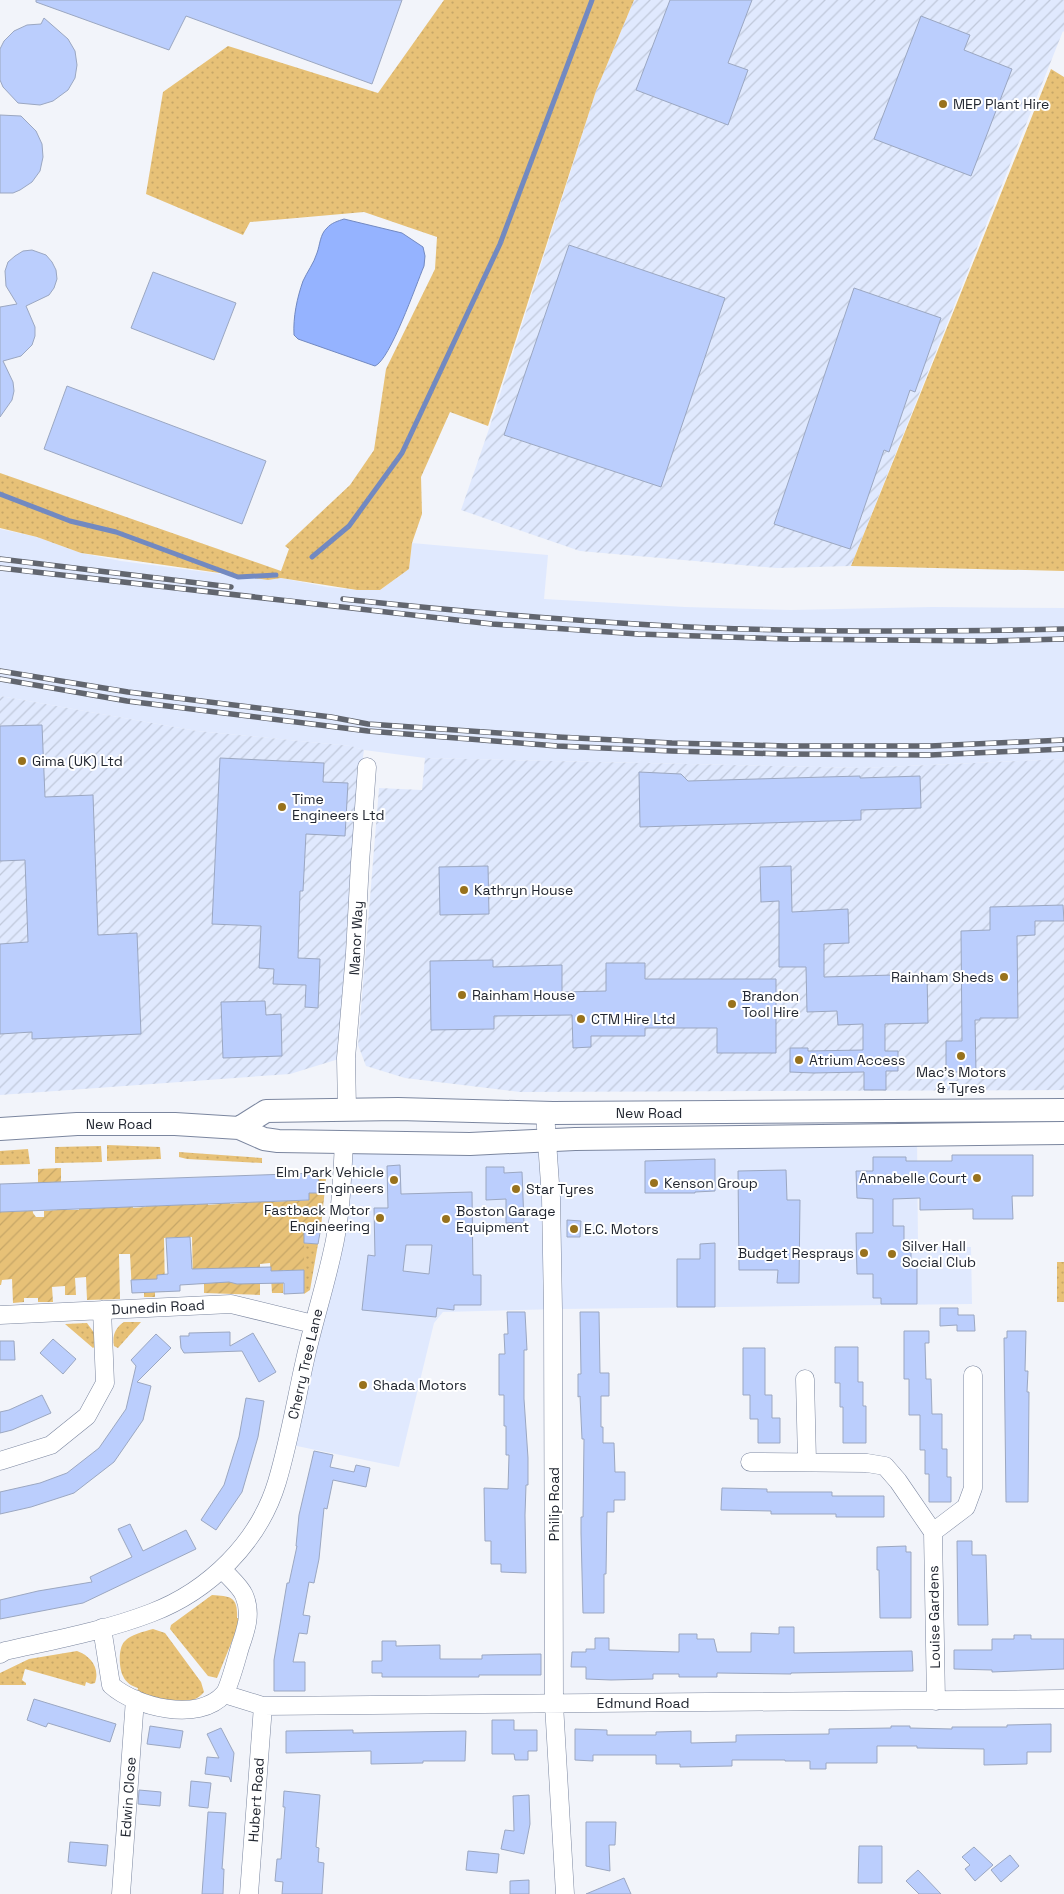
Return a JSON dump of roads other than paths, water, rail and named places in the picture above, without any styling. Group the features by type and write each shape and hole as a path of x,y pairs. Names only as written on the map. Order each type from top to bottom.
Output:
{"main road":[{"name":"New Road","path":"239,1128 266,1111 347,1109 545,1113 1064,1110"},
{"path":"344,1142 347,1109"},
{"name":"New Road","path":"0,1129 77,1124 167,1124 239,1128 264,1139 304,1142 470,1144 546,1140 1064,1133"}],"street":[{"name":"Manor Way","path":"347,1109 346,1058 367,768"},
{"name":"Philip Road","path":"545,1113 551,1198 553,1300 554,1704 565,1894"},
{"name":"Cherry Tree Lane","path":"0,1654 5,1651 102,1628 153,1612 192,1592 222,1569 253,1534 277,1483 313,1324 332,1255 342,1193 344,1142"},
{"name":"Dunedin Road","path":"0,1315 231,1304 313,1324"},
{"path":"0,1461 51,1445 87,1416 105,1383 102,1310"},
{"path":"750,1462 867,1463 885,1466 898,1481 933,1532 966,1506 973,1488 973,1375"},
{"path":"805,1379 807,1462"},
{"name":"Louise Gardens","path":"933,1532 936,1701"},
{"path":"102,1628 111,1685 121,1694 170,1710 186,1711 204,1708 224,1694 244,1636 249,1612 244,1594 222,1569"},
{"name":"Edmund Road","path":"224,1694 264,1706 1064,1699"},
{"name":"Edwin Close","path":"121,1894 135,1699"},
{"name":"Hubert Road","path":"249,1894 264,1706"}],"water":[{"path":"344,219 402,233 423,247 425,256 424,266 395,337 388,351 375,366 298,339 294,335 295,314 299,294 303,281 316,257 322,236 331,225"}],"waterway":[{"path":"312,557 349,526 402,453 500,244 592,0"},
{"path":"0,494 70,521 116,532 238,577 276,575"}],"railway":[{"path":"0,559 231,587"},
{"path":"0,568 492,624 638,634 788,639 990,641 1064,639"},
{"path":"343,599 536,617 703,628 858,631 1064,629"},
{"path":"0,671 128,692 331,717 368,724 558,737 786,746 930,746 1064,740"},
{"path":"0,679 127,701 368,731 557,746 786,754 930,755 1064,749"}],"place":[{"name":"MEP Plant Hire","path":"943,104"},
{"name":"Gima (UK) Ltd","path":"22,761"},
{"name":"Time Engineers Ltd","path":"282,807"},
{"name":"Kathryn House","path":"464,890"},
{"name":"Rainham Sheds","path":"1004,977"},
{"name":"Rainham House","path":"462,995"},
{"name":"Brandon Tool Hire","path":"732,1004"},
{"name":"CTM Hire Ltd","path":"581,1019"},
{"name":"Mac's Motors & Tyres","path":"961,1056"},
{"name":"Atrium Access","path":"799,1060"},
{"name":"Annabelle Court","path":"977,1178"},
{"name":"Elm Park Vehicle Engineers","path":"394,1180"},
{"name":"Kenson Group","path":"654,1183"},
{"name":"Star Tyres","path":"516,1189"},
{"name":"Fastback Motor Engineering","path":"380,1218"},
{"name":"Boston Garage Equipment","path":"446,1219"},
{"name":"E.C. Motors","path":"574,1229"},
{"name":"Budget Resprays","path":"864,1253"},
{"name":"Silver Hall Social Club","path":"892,1254"},
{"name":"Shada Motors","path":"363,1385"}]}
